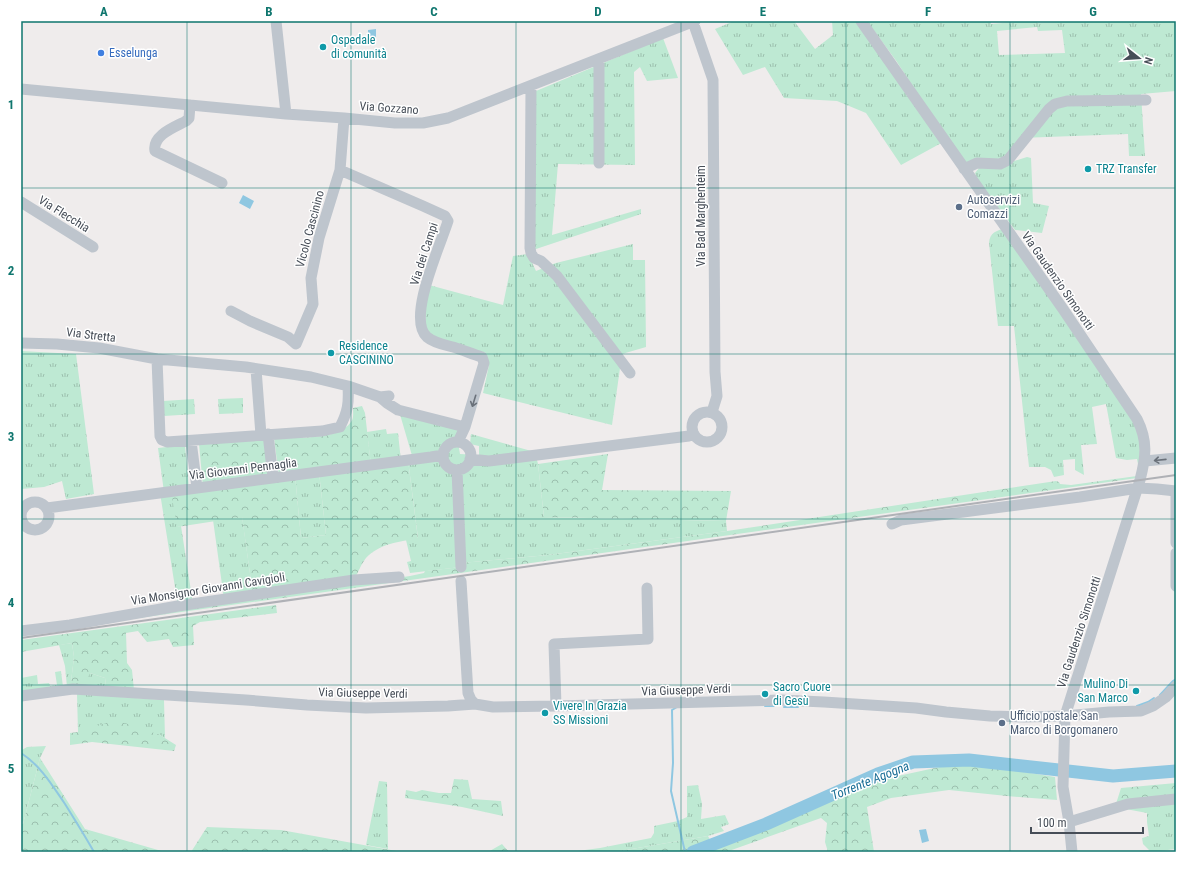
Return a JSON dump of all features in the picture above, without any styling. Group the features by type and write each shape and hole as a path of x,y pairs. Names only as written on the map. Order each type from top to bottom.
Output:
{"street":[{"path":"276,21 286,114"},
{"name":"Via Gozzano","path":"21,89 286,114 395,123 423,123 448,118 694,21"},
{"name":"Via Bad Marghenteim","path":"694,21 713,80 715,364 717,396 712,412"},
{"name":"Via Gaudenzio Simonotti","path":"861,21 1063,310 1142,428 1145,461 1138,488 1065,716 1063,787 1072,852"},
{"path":"599,59 599,163"},
{"path":"532,86 531,253 534,258 541,261 558,276 630,373"},
{"path":"964,168 977,163 1000,164 1008,160 1049,109 1055,104 1067,102 1146,100"},
{"path":"190,105 189,118 164,133 159,138 154,148 155,151 222,183"},
{"name":"Vicolo Cascinino","path":"231,311 250,321 288,337 296,344 313,304 311,278 320,238 340,170 344,118"},
{"name":"Via dei Campi","path":"340,170 445,216 448,221 427,279 420,320 422,329 427,337 436,342 482,357 484,363 465,427 458,442"},
{"name":"Via Flecchia","path":"21,202 93,247"},
{"name":"Via Stretta","path":"21,343 58,344 99,348 157,359 256,369 311,378 384,396 387,403 398,410 465,427"},
{"path":"157,359 160,436 162,440 167,442 322,431 340,426 346,415 349,401 348,386"},
{"path":"256,369 265,435 273,478"},
{"path":"701,412 712,412 720,418 722,422 721,432 715,440 706,442 701,441 694,434 692,424 697,415 701,412"},
{"path":"470,459 489,461 689,436 694,434"},
{"path":"191,441 197,488"},
{"path":"458,442 463,444 469,450 470,459 466,467 457,470 452,469 446,464 443,455 444,451 450,444 458,442"},
{"name":"Via Giovanni Pennaglia","path":"47,508 443,455"},
{"path":"1145,461 1176,458"},
{"path":"457,470 461,565"},
{"path":"892,524 901,520 1080,498 1138,488 1157,489 1176,491 1176,543"},
{"path":"37,502 47,508 49,518 44,528 33,530 24,525 21,515 26,505 37,502"},
{"path":"1176,553 1176,586"},
{"name":"Via Monsignor Giovanni Cavigioli","path":"21,631 70,625 178,606 354,580 399,577"},
{"path":"461,581 468,693 471,700 475,704"},
{"path":"556,706 554,644 648,639 647,588"},
{"name":"Via Giuseppe Verdi","path":"21,696 73,689 366,708 475,704 493,707 780,700 916,708 990,716 1065,716 1141,711 1166,698 1176,686"},
{"path":"1069,822 1128,804 1176,799"}],"green space":[{"path":"734,21 794,21 815,49 833,35 832,21 861,21 945,141 901,165 866,113 837,101 784,98 765,67 743,75 715,29"},
{"path":"867,21 991,21 991,24 1015,21 1037,21 1037,23 1081,21 1176,21 1176,91 1141,94 1145,156 1129,156 1128,134 1020,138 1004,158 963,164 897,62","holes":["1037,27 1038,31 1062,30 1065,53 999,55 997,31"]},
{"path":"663,38 678,78 647,81 640,67 634,72 635,165 558,164 552,235 641,209 641,214 533,250 536,91"},
{"path":"1027,157 1031,158 1033,203 1049,206 1042,233 1015,230 977,179 975,173 979,168 1011,162"},
{"path":"1006,228 1141,428 1139,469 1137,459 1127,460 1116,458 1106,404 1092,407 1097,444 1081,445 1084,475 1075,470 1075,459 1063,460 1064,475 1054,477 1051,470 1045,467 1029,467 1014,326 998,326 989,243 992,234"},
{"path":"633,244 633,260 645,260 646,347 622,354 612,425 483,393 489,365 486,353 435,337 426,331 425,303 429,285 503,305 513,256 528,254 536,271 556,263"},
{"path":"21,351 76,354 94,494 66,499 62,481 44,487 21,489"},
{"path":"243,398 243,413 219,414 218,399"},
{"path":"194,399 195,414 164,416 163,401"},
{"path":"362,406 365,413 371,465 408,460 418,539 397,542 377,549 366,558 354,580 253,595 242,517 177,527 171,491 203,487 199,444 263,437 279,477 274,438 316,437 336,432 345,428 351,422 353,417 353,408","holes":["319,472 326,535 301,538 295,475"]},
{"path":"399,411 465,427 458,442 460,454 479,455 479,446 470,444 471,434 535,452 538,464 544,517 726,521 727,531 548,555 462,563 461,567 410,573 407,562 411,561 406,540 418,538 408,460 413,459"},
{"path":"386,429 387,434 398,433 401,461 371,465 367,432"},
{"path":"185,445 189,489 177,527 181,526 193,604 178,606 160,493 164,492 158,448"},
{"path":"608,454 602,490 731,491 726,521 544,517 538,464"},
{"path":"319,472 326,535 301,538 295,475"},
{"path":"1137,476 1137,478 132,619 133,617 410,576 424,573 425,571 461,567 461,563 548,555 727,531 1056,481 1060,484 1071,485"},
{"path":"242,516 253,595 224,599 213,520"},
{"path":"276,605 277,613 200,622 193,626 194,645 173,647 169,639 147,642 138,631 126,633 127,663 132,670 134,690 106,686 105,678 90,673 85,684 71,682 74,657 72,643 21,652 21,640"},
{"path":"72,643 74,657 71,682 90,673 105,678 106,686 67,687 65,666 59,645"},
{"path":"61,671 63,687 21,692 21,678 37,675 38,684 49,683 50,686 57,685 55,672"},
{"path":"77,694 164,700 165,738 160,735 78,732"},
{"path":"116,720 160,735 176,745 174,751 92,742 70,745 70,733 78,732"},
{"path":"46,746 40,758 23,824 21,812 21,747 22,750 27,747"},
{"path":"40,758 85,829 165,852 21,852 21,824 23,824"},
{"path":"981,765 1055,777 1057,800 949,790 891,798 867,807 874,852 828,852 825,842 827,823 821,818 726,852 614,852 708,836 715,849 810,811 875,781 944,766"},
{"path":"454,779 468,780 472,799 501,801 503,816 462,807 405,798 406,790 416,792 422,790 439,793 451,793"},
{"path":"379,781 387,782 388,849 366,845"},
{"path":"1176,783 1176,803 1147,804 1147,813 1115,807 1121,788"},
{"path":"698,785 702,804 701,819 725,815 729,824 721,827 724,831 708,836 614,852 570,852 651,838 654,833 654,826 678,821 687,817 687,786"},
{"path":"1176,803 1176,849 1151,852 1143,844 1142,838 1149,836 1147,804"},
{"path":"207,827 281,830 402,852 191,852"},
{"path":"502,844 508,851 507,852 488,852"}],"water":[{"path":"376,29 376,41 368,41 368,30"},
{"path":"243,195 254,201 250,209 239,203"},
{"path":"926,829 929,841 922,843 919,830"}],"waterway":[{"path":"1160,695 1176,679"},
{"path":"1137,706 1154,698"},
{"path":"765,706 774,706"},
{"path":"677,707 672,710 673,763 671,791 685,852"},
{"path":"784,707 798,707"},
{"path":"21,753 28,758 51,783 94,852"},
{"name":"Torrente Agogna","path":"693,852 766,824 878,774 913,762 969,760 1113,776 1176,771"}],"railway":[{"path":"21,638 1176,475"}],"place":[{"name":"Ospedale di comunità","path":"323,47"},
{"name":"Esselunga","path":"101,53"},
{"name":"TRZ Transfer","path":"1088,169"},
{"name":"Autoservizi Comazzi","path":"959,207"},
{"name":"Residence CASCININO","path":"331,353"},
{"name":"Mulino Di San Marco","path":"1136,691"},
{"name":"Sacro Cuore di Gesù","path":"765,694"},
{"name":"Vivere In Grazia SS Missioni","path":"545,713"},
{"name":"Ufficio postale San Marco di Borgomanero","path":"1002,723"}]}
